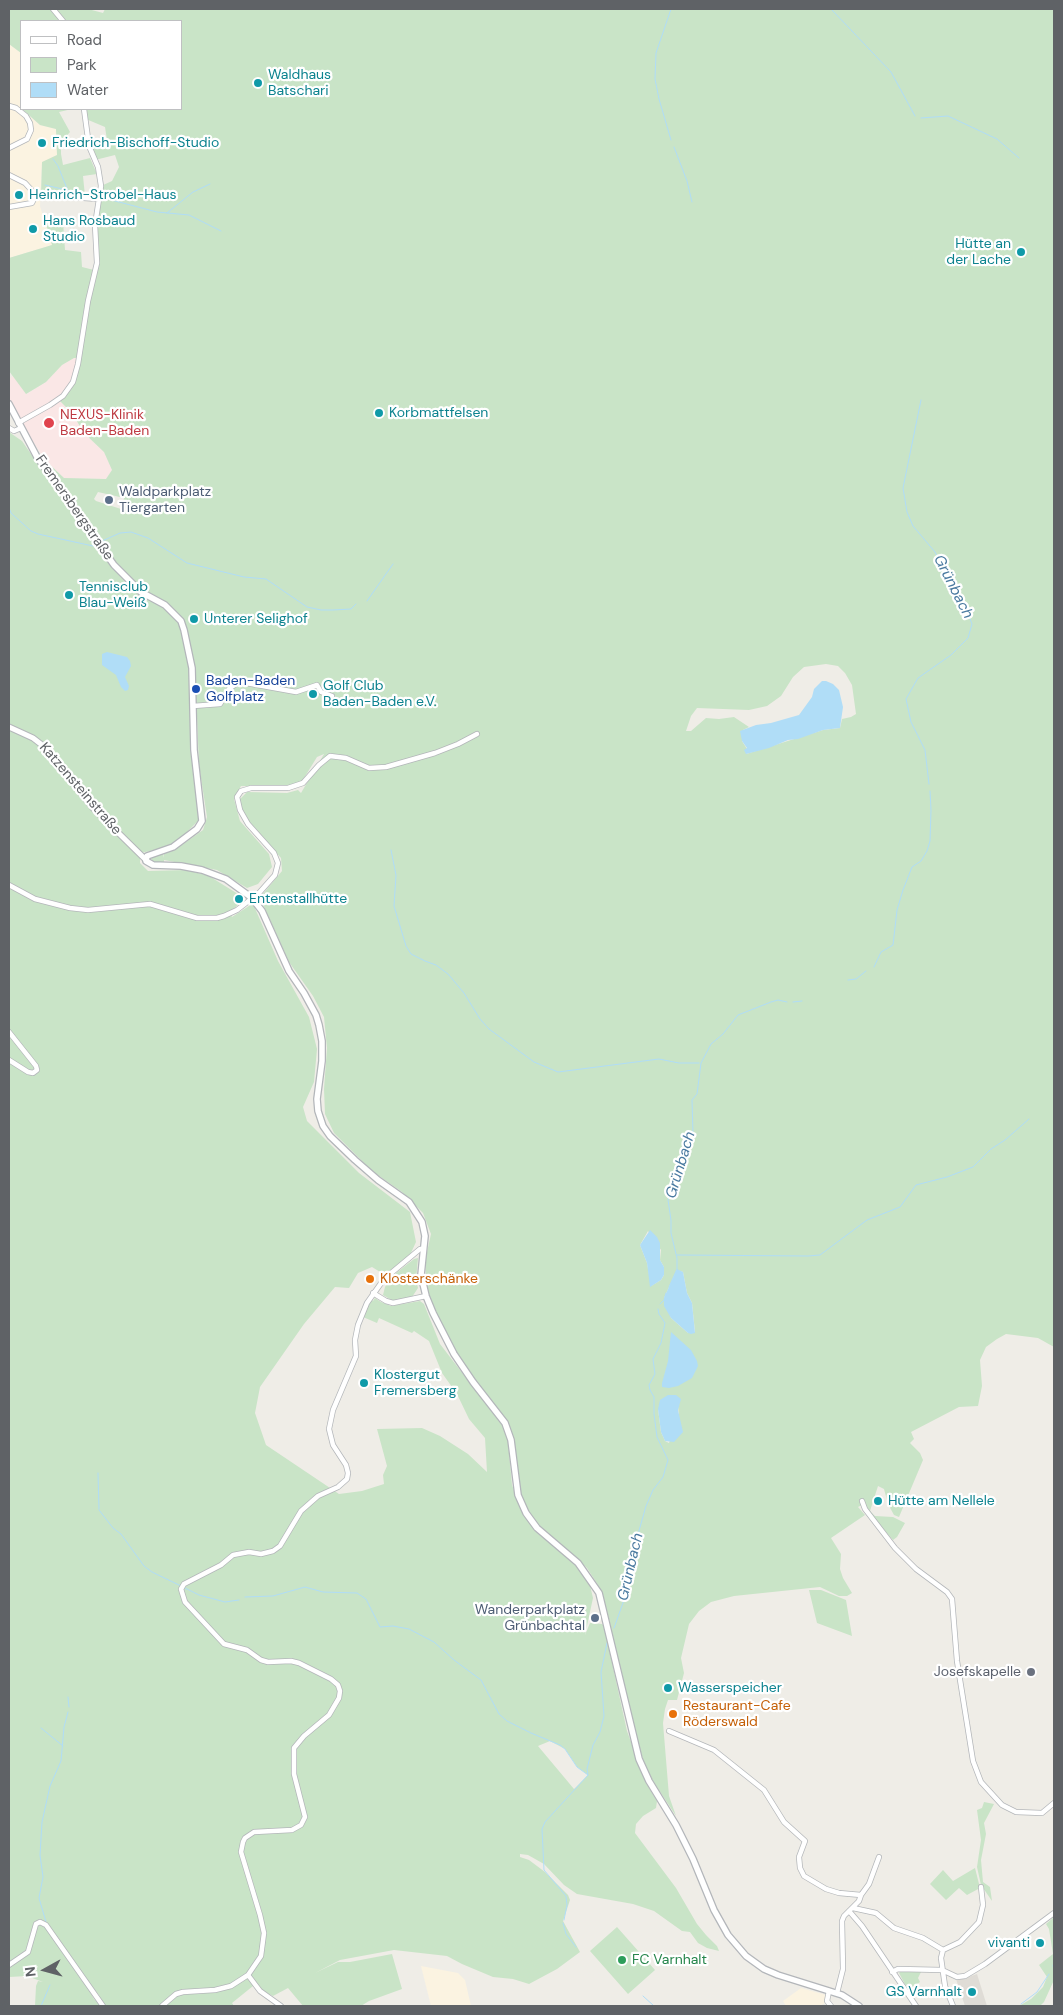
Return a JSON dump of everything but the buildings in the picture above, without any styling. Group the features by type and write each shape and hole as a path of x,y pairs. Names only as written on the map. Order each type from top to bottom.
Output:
{"main road":[{"name":"Fremersbergstraße","path":"9,410 38,457 116,569 141,592 165,605 181,621 192,668 194,750 202,821 197,828 173,846 150,855 146,859"},
{"path":"146,859 147,863 153,865 182,866 202,870 226,879 252,898 262,911 289,971 316,1015 322,1041 322,1061 317,1099 318,1111 323,1126 330,1136 355,1160 378,1180 409,1202 422,1222 425,1236 421,1275 426,1296 454,1354 505,1423 511,1440 518,1495 526,1513 537,1528 578,1563 599,1593 607,1620 624,1706 639,1759 649,1781 676,1825 693,1859 719,1921 737,1946 756,1964 774,1974 837,1993 859,2006"}],"street":[{"path":"53,9 62,20"},
{"path":"9,106 16,108 26,116 31,130 27,139 9,148"},
{"path":"9,428 14,431 20,425 59,400 75,376 90,290 97,263 95,226 100,177 89,146 84,110"},
{"path":"9,175 25,183 36,195 99,197"},
{"path":"9,208 32,204 36,195"},
{"path":"193,706 220,704 229,689 237,683 296,692 317,685 321,692 332,696"},
{"name":"Katzensteinstraße","path":"9,727 33,738 42,745 93,808 146,859"},
{"path":"9,884 35,899 70,908 88,910 150,904 197,918 224,916 237,910 252,898 275,874 278,863 274,853 248,824 240,810 238,797 242,791 251,788 288,788 304,783 319,765 330,756 340,756 369,768 386,767 435,753 477,734"},
{"path":"9,1032 36,1066 37,1070 33,1073 28,1072 9,1060"},
{"path":"162,2006 176,1994 231,1986 248,1975 261,1956 264,1933 241,1852 242,1842 254,1832 292,1830 302,1825 305,1817 294,1774 294,1748 304,1736 329,1715 339,1698 340,1691 338,1685 331,1679 299,1663 291,1661 268,1662 261,1660 247,1650 224,1644 185,1602 181,1589 184,1584 221,1565 233,1555 249,1552 261,1554 273,1551 280,1546 301,1511 318,1496 338,1487 346,1479 348,1473 346,1465 333,1445 329,1429 333,1410 356,1356 355,1340 358,1325 367,1302 384,1279 420,1249 423,1249"},
{"path":"373,1293 393,1303 426,1296"},
{"path":"862,1501 865,1509 884,1536 916,1568 947,1592 952,1599 957,1660 973,1761 981,1782 1002,1805 1016,1812 1042,1813 1054,1803"},
{"path":"669,1731 714,1750 764,1790 784,1822 805,1841 799,1857 800,1868 804,1876 826,1889 861,1895"},
{"path":"837,1993 842,1969 842,1921 859,1901 869,1884 879,1857"},
{"path":"943,1950 960,1942 979,1922 983,1906 981,1888"},
{"path":"850,1910 876,1913 894,1928 923,1938 943,1950"},
{"path":"850,1910 916,2006"},
{"path":"892,1972 898,1969 942,1970 957,1977 965,1976 985,1964 1054,1913"},
{"path":"9,1965 28,1952 36,1924 40,1922 47,1926 103,2006"},
{"path":"943,1950 942,1970 945,1986 953,2006"},
{"path":"248,1975 260,1991 281,2006"},
{"path":"829,1991 827,2001 830,2006"}],"shaded area":[{"path":"9,44 20,52 20,110 40,125 56,129 57,155 42,163 40,206 52,245 9,258"},
{"name":"NEXUS-Klinik Baden-Baden","path":"74,358 79,358 75,376 59,400 72,413 84,433 104,452 112,470 106,479 64,478 45,460 9,404 9,379 13,376 27,394 46,382 62,365"},
{"path":"421,1966 458,1973 465,1980 471,2006 431,2006"},
{"path":"977,1974 987,2006 965,2006 956,1979 963,1979"},
{"path":"801,1988 826,1995 825,2003 820,2006 786,2006 783,2001"}],"green space":[{"path":"9,9 88,9 103,13 105,9 1054,9 1054,1347 1038,1338 1006,1334 997,1339 986,1347 980,1360 982,1386 978,1406 959,1407 911,1432 914,1439 910,1443 920,1453 923,1460 899,1517 894,1515 888,1504 884,1489 878,1486 870,1511 875,1516 893,1517 905,1523 897,1537 893,1540 862,1505 858,1507 865,1515 831,1538 841,1554 840,1569 852,1593 847,1596 839,1596 820,1587 734,1596 711,1602 699,1611 689,1624 681,1658 684,1673 677,1700 668,1700 663,1723 669,1796 676,1816 653,1781 644,1762 635,1734 609,1619 598,1585 587,1568 539,1528 528,1512 521,1495 516,1455 508,1422 475,1381 457,1353 427,1293 425,1261 431,1234 423,1213 402,1192 372,1171 334,1133 325,1114 324,1089 327,1048 324,1017 313,996 289,962 262,902 262,895 282,871 281,858 248,820 241,808 240,799 247,792 287,793 298,790 301,793 324,754 317,757 301,783 286,786 241,786 234,799 240,821 269,854 272,867 258,884 247,888 217,870 164,860 164,862 152,862 151,857 163,853 164,858 164,854 179,847 203,830 207,817 199,765 197,716 191,714 199,820 182,837 167,847 141,853 140,858 140,863 148,871 187,870 209,876 238,894 236,899 239,904 230,912 232,917 252,904 254,906 278,961 309,1017 317,1049 314,1082 303,1107 307,1121 359,1173 410,1212 416,1242 410,1255 385,1275 372,1267 358,1273 349,1288 335,1287 304,1324 260,1387 255,1413 266,1445 339,1494 362,1491 384,1484 383,1475 387,1466 377,1429 422,1428 440,1436 468,1454 487,1472 485,1438 469,1419 457,1394 442,1373 429,1341 414,1331 412,1333 379,1318 377,1323 363,1317 371,1299 373,1301 375,1298 391,1306 420,1301 424,1304 440,1344 503,1426 508,1441 512,1485 521,1510 535,1531 569,1558 589,1581 593,1598 585,1635 590,1623 602,1624 604,1626 627,1731 646,1783 657,1801 656,1808 643,1816 636,1824 635,1833 676,1888 697,1924 717,1946 719,1951 698,1943 690,1932 682,1931 654,1911 633,1904 577,1894 564,1885 544,1864 528,1855 520,1854 520,1857 529,1860 545,1872 568,1895 570,1900 563,1921 580,1952 557,1969 529,1984 513,1979 493,1977 447,1956 394,1950 340,1960 315,1973 338,1962 350,1962 392,1954 402,1989 369,2001 361,2006 303,2006 288,1988 273,1996 253,1986 232,2003 234,2006 103,2006 99,1995 78,1969 94,1999 102,2006 35,2006 36,1986 38,1981 43,1982 27,1976 9,1977 9,432 22,441 75,517 84,517 41,463 45,460 64,478 106,479 112,470 104,452 84,433 72,413 59,400 73,382 79,358 74,358 62,365 46,382 26,394 9,371 9,258 52,245 45,221 63,222 65,250 81,252 82,267 94,270 97,267 95,233 101,186 112,181 119,167 115,155 95,160 92,145 107,140 105,127 86,119 84,110 182,110 182,20 20,20 20,52 9,44","holes":["98,492 124,498 121,509 96,501 94,499","826,664 838,666 845,673 852,685 856,714 842,719 840,728 823,730 746,754 747,749 742,741 743,730 749,727 734,717 706,718 691,731 686,731 691,716 697,708 749,710 767,706 781,696 793,677 804,667","648,1231 661,1250 660,1260 664,1267 664,1275 661,1280 651,1286 647,1263 640,1245","677,1270 683,1272 687,1293 692,1303 695,1332 688,1333 671,1318 664,1298","678,1407 679,1415 669,1443 665,1441 661,1432 658,1409","550,1741 565,1749 577,1767 588,1775 574,1789 538,1746"]},
{"path":"23,110 68,110 59,112 70,132 61,142 63,165 90,158 97,174 83,176 85,196 41,195 42,162 57,155 56,129 40,125"},
{"path":"418,1258 416,1280 418,1288 412,1297 393,1301 383,1295 391,1277"},
{"path":"809,1590 821,1590 846,1600 852,1636 817,1623"},
{"path":"984,1802 994,1804 984,1823 986,1834 981,1860 983,1882 990,1887 992,1901 981,1885 977,1867 981,1840 977,1810 982,1808"},
{"path":"975,1868 980,1888 967,1895 959,1888 946,1900 930,1884 943,1870 953,1881"},
{"path":"1054,1917 1054,1980 1044,2002 1040,2006 1019,2006 1031,1999 1043,1987 1047,1977 1039,1965 1053,1954 1049,1929 1046,1924"},
{"name":"FC Varnhalt","path":"617,1927 655,1970 628,1994 590,1951"},
{"path":"901,1971 921,1972 918,1978 920,1982 908,1990 899,1973"}],"water":[{"path":"107,652 127,657 130,661 131,666 125,677 129,686 128,690 125,691 121,687 116,675 102,665 102,654"},
{"path":"822,681 833,684 839,690 843,707 840,728 823,730 746,754 744,750 747,748 742,741 740,731 756,725 799,715 812,697 814,689"},
{"path":"650,1230 660,1243 660,1260 664,1267 664,1275 661,1280 650,1287 647,1263 640,1245"},
{"path":"677,1269 683,1272 687,1293 692,1303 695,1333 691,1334 671,1318 664,1306 664,1298"},
{"path":"671,1332 691,1350 698,1366 692,1378 678,1386 669,1388 662,1387 662,1383 668,1361"},
{"path":"668,1395 676,1395 681,1399 678,1410 683,1432 674,1442 665,1441 661,1432 658,1409 660,1400"}],"waterway":[{"path":"671,9 656,53 655,79 671,140"},
{"path":"831,9 891,72 915,116"},
{"path":"921,118 948,116 997,139 1019,158"},
{"path":"674,147 687,181 692,202"},
{"path":"53,159 58,166 68,191"},
{"path":"167,213 193,192 210,184"},
{"path":"45,185 97,197"},
{"path":"100,197 157,212 189,215 221,231"},
{"name":"Grünbach","path":"921,400 903,488 907,512 913,526 935,552 963,601 972,624 968,638 951,655 918,678 906,699 911,722 925,750 929,784"},
{"path":"9,508 11,513 31,531 93,546"},
{"path":"102,541 120,533 131,532 148,538 187,563 244,577 266,579 307,607 321,610 351,609 356,604"},
{"path":"367,601 393,564"},
{"name":"Grünbach","path":"874,967 881,952 893,945 897,910 903,890 912,867 921,861 927,851 930,841 930,791"},
{"path":"391,850 396,875 394,906 406,946 411,954 436,965 448,974 489,1029 534,1062 558,1072 659,1059 679,1063 699,1063"},
{"name":"Grünbach","path":"848,980 856,979 866,971"},
{"name":"Grünbach","path":"669,1287 677,1269 677,1258 671,1233 668,1200 682,1154 687,1151 693,1134 692,1100 697,1094 701,1063 711,1044 723,1034 738,1015 778,1000 787,1002"},
{"name":"Grünbach","path":"793,1002 802,1001"},
{"path":"677,1255 820,1255 867,1220 900,1207 916,1185 947,1177 973,1167 991,1149 1005,1140 1029,1119"},
{"name":"Grünbach","path":"660,1304 664,1300 666,1293"},
{"name":"Grünbach","path":"614,1628 624,1600 627,1573 646,1506 653,1490 663,1477 668,1460 657,1437 654,1397 649,1385 655,1374 653,1359 661,1343 665,1323 658,1309"},
{"path":"98,1473 99,1509"},
{"path":"99,1510 113,1528 121,1534 144,1566 181,1586"},
{"path":"245,1597 273,1596 305,1587 323,1592 357,1593 366,1599 380,1627 393,1626 409,1629 434,1642 481,1680 499,1714 507,1721 560,1745 565,1749 577,1767 588,1775"},
{"path":"185,1588 199,1595 225,1602 239,1600"},
{"name":"Grünbach","path":"564,1920 567,1905 566,1896 544,1870 542,1829 545,1822 588,1775 587,1769 593,1745 600,1732 604,1716 601,1672 607,1643"},
{"path":"68,1697 69,1707"},
{"path":"46,1922 39,1898 43,1877 40,1855 42,1822 50,1786 61,1761 64,1727 68,1712"},
{"path":"41,1728 63,1746"},
{"name":"Grünbach","path":"563,1923 566,1934 576,1947"},
{"path":"1053,1966 1054,1962"},
{"path":"1021,2004 1037,1992 1049,1974"},
{"path":"41,2006 50,1985"},
{"name":"Grünbach","path":"643,1996 654,2006"}],"place":[{"name":"Waldhaus Batschari","path":"258,83"},
{"name":"Friedrich-Bischoff-Studio","path":"42,143"},
{"name":"Heinrich-Strobel-Haus","path":"19,195"},
{"name":"Hans Rosbaud Studio","path":"33,229"},
{"name":"Hütte an der Lache","path":"1021,252"},
{"name":"Korbmattfelsen","path":"379,413"},
{"name":"NEXUS-Klinik Baden-Baden","path":"49,423"},
{"name":"Waldparkplatz Tiergarten","path":"109,500"},
{"name":"Tennisclub Blau-Weiß","path":"69,595"},
{"name":"Unterer Selighof","path":"194,619"},
{"name":"Baden-Baden Golfplatz","path":"196,689"},
{"name":"Golf Club Baden-Baden e.V.","path":"313,694"},
{"name":"Entenstallhütte","path":"239,899"},
{"name":"Klosterschänke","path":"370,1279"},
{"name":"Klostergut Fremersberg","path":"364,1383"},
{"name":"Hütte am Nellele","path":"878,1501"},
{"name":"Wanderparkplatz Grünbachtal","path":"595,1618"},
{"name":"Josefskapelle","path":"1031,1672"},
{"name":"Wasserspeicher","path":"668,1688"},
{"name":"Restaurant-Cafe Röderswald","path":"673,1714"},
{"name":"vivanti","path":"1040,1943"},
{"name":"FC Varnhalt","path":"622,1960"},
{"name":"GS Varnhalt","path":"972,1992"}]}
